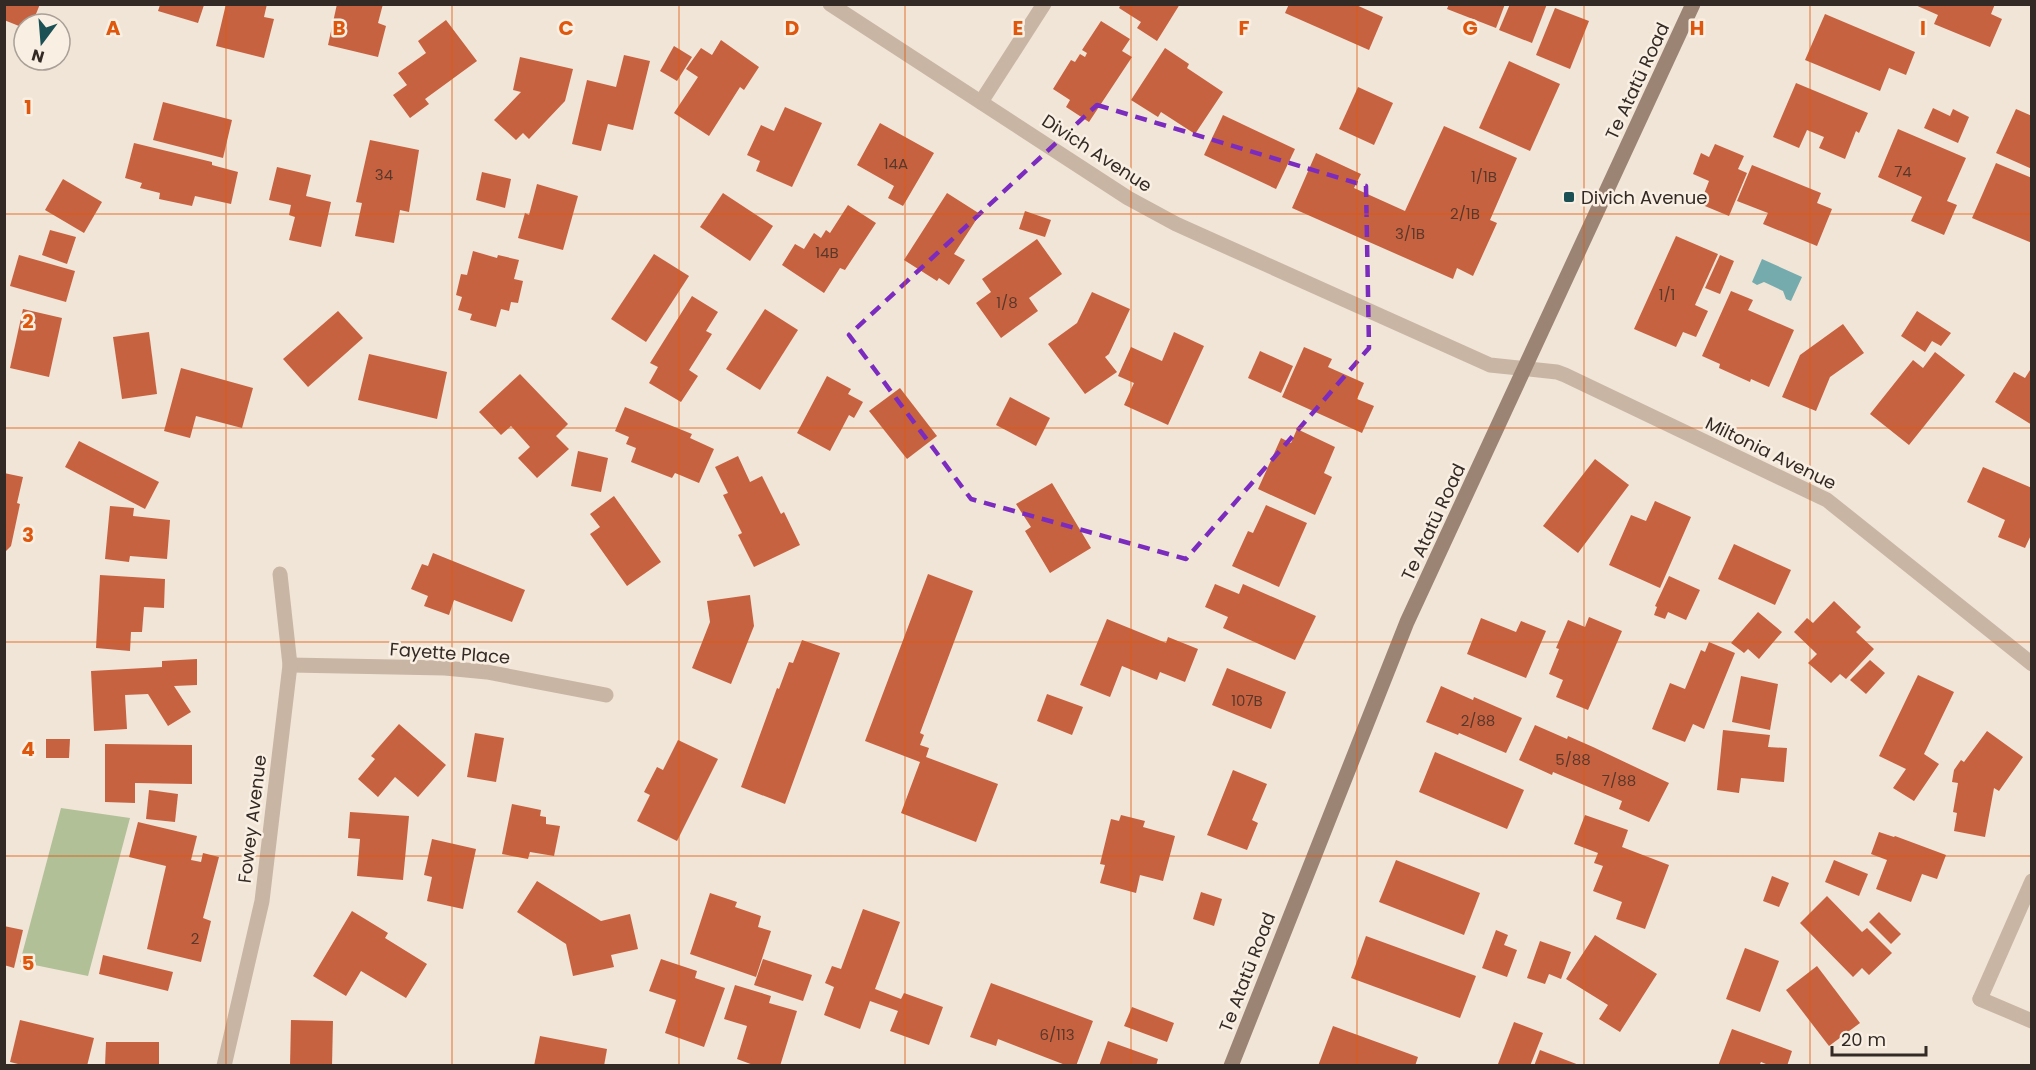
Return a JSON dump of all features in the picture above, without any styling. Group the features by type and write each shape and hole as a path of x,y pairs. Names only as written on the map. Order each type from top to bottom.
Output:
{"main road":[{"name":"Te Atatū Road","path":"1232,1065 1407,622 1693,4"}],"street":[{"name":"Divich Avenue","path":"830,4 1128,198 1176,225 1490,365 1525,369"},
{"path":"981,102 1044,4"},
{"name":"Miltonia Avenue","path":"1525,369 1565,375 1827,500 2031,664"},
{"name":"Fowey Avenue","path":"224,1065 262,901 290,665 280,574"},
{"name":"Fayette Place","path":"290,665 445,668 487,672 606,695"},
{"path":"2031,881 1980,999 2031,1021"}],"highlighted area":[{"path":"1097,105 1366,186 1369,348 1186,559 971,499 849,335"}],"green space":[{"path":"61,808 130,818 88,976 20,962"}],"water":[{"path":"1762,259 1802,277 1791,301 1786,299 1783,291 1764,282 1757,285 1752,282"}],"building":[{"path":"4,4 40,4 37,12 12,12 12,23 4,20"},
{"path":"226,4 267,4 264,17 274,19 264,58 216,46"},
{"path":"337,4 383,4 378,23 386,26 378,57 328,45"},
{"path":"1121,4 1180,4 1157,41 1137,28 1141,22 1119,8"},
{"path":"1289,4 1354,4 1383,17 1369,50 1285,13"},
{"path":"1449,4 1505,4 1496,28 1447,9"},
{"path":"1510,4 1547,4 1532,43 1499,30"},
{"path":"1913,4 1995,4 1991,14 2002,19 1990,47 1934,24 1938,15"},
{"path":"160,5 204,5 198,23 158,11"},
{"path":"1555,8 1589,21 1570,69 1536,55"},
{"path":"1825,14 1915,52 1906,75 1889,68 1880,91 1805,60"},
{"path":"446,20 477,61 425,99 429,104 410,118 393,95 407,85 398,73 426,53 418,41"},
{"path":"1101,21 1130,39 1122,51 1132,57 1089,122 1066,107 1070,100 1053,89 1071,60 1075,62 1080,54 1085,57 1087,53 1082,50"},
{"path":"721,40 759,67 744,90 740,87 709,136 674,113 698,77 686,69 701,48 712,55"},
{"path":"674,46 692,57 677,81 660,71"},
{"path":"1165,48 1189,64 1187,68 1223,92 1195,134 1161,112 1158,117 1131,100"},
{"path":"624,55 650,61 633,130 608,124 601,151 572,144 587,80 616,87"},
{"path":"520,57 573,69 565,101 529,139 523,133 516,140 494,120 521,92 513,90"},
{"path":"1509,61 1560,84 1530,151 1479,128"},
{"path":"1796,83 1868,113 1859,133 1856,131 1845,159 1819,148 1824,137 1807,130 1799,148 1773,137"},
{"path":"1358,87 1393,103 1374,145 1339,129"},
{"path":"163,102 232,120 223,158 153,140"},
{"path":"785,107 822,123 792,187 756,171 760,161 747,155 761,125 774,131"},
{"path":"1933,108 1950,116 1953,109 1969,117 1958,143 1924,128"},
{"path":"2016,109 2032,116 2032,169 1996,153"},
{"path":"1223,115 1295,149 1276,189 1204,155"},
{"path":"880,123 934,153 903,206 888,198 894,186 857,165"},
{"path":"1444,126 1517,158 1490,220 1497,223 1473,276 1457,268 1453,279 1292,208 1316,153 1361,174 1354,188 1405,211"},
{"path":"1898,129 1966,158 1947,201 1957,205 1944,235 1911,221 1922,197 1878,177"},
{"path":"370,140 419,150 409,212 400,210 394,243 355,236 362,203 356,202"},
{"path":"134,143 212,162 212,165 238,172 231,204 195,196 192,206 159,199 160,193 140,188 142,183 125,178"},
{"path":"1715,144 1744,156 1738,169 1747,173 1729,216 1700,204 1709,181 1693,174 1701,153 1709,157"},
{"path":"1996,163 2032,178 2032,243 1972,218"},
{"path":"1752,165 1821,193 1817,203 1832,209 1817,246 1763,224 1768,213 1737,201"},
{"path":"277,167 311,175 306,196 331,202 321,247 289,240 295,217 289,215 291,205 269,200"},
{"path":"482,172 511,179 505,208 476,200"},
{"path":"63,179 102,202 84,233 45,210"},
{"path":"537,184 578,196 563,250 518,238 525,213 529,215"},
{"path":"723,193 773,226 750,261 700,227"},
{"path":"947,193 980,214 954,254 965,260 949,285 939,278 937,281 904,260"},
{"path":"848,205 876,223 845,270 840,268 824,293 782,265 795,244 804,249 814,233 821,238 826,230 830,233"},
{"path":"1025,211 1051,220 1045,237 1019,229"},
{"path":"50,230 76,237 67,264 42,255"},
{"path":"1676,236 1718,254 1695,305 1708,311 1696,337 1683,332 1676,347 1634,329"},
{"path":"1037,239 1062,274 1029,298 1038,311 1001,338 976,303 991,292 982,279"},
{"path":"473,251 497,258 498,255 519,260 514,279 523,281 518,303 511,302 509,311 501,309 496,327 470,320 472,314 458,310 462,297 456,295 461,274 467,275"},
{"path":"654,254 689,276 646,342 611,319"},
{"path":"19,255 75,271 66,302 10,286"},
{"path":"1720,255 1734,261 1720,294 1705,288"},
{"path":"1731,291 1753,300 1748,310 1794,330 1769,387 1751,379 1750,382 1719,368 1720,364 1702,356"},
{"path":"1092,292 1130,309 1109,354 1105,357 1117,372 1085,394 1048,344 1077,323"},
{"path":"692,296 718,312 706,331 712,334 689,370 698,376 681,402 649,383 658,367 650,363"},
{"path":"23,309 62,318 49,377 10,368"},
{"path":"765,309 798,330 760,390 726,369"},
{"path":"338,311 363,338 308,387 283,359"},
{"path":"1917,311 1951,333 1941,346 1932,341 1925,352 1901,336"},
{"path":"1843,324 1864,353 1830,377 1816,411 1782,397 1800,355"},
{"path":"149,332 157,394 122,399 113,337"},
{"path":"1174,332 1204,346 1168,425 1124,405 1134,383 1118,376 1131,347 1162,361"},
{"path":"1304,347 1332,359 1328,367 1364,383 1357,399 1374,406 1362,433 1282,397"},
{"path":"1260,351 1293,366 1281,393 1248,378"},
{"path":"1935,352 1965,375 1909,445 1870,414 1913,360 1923,368"},
{"path":"369,354 447,372 437,419 358,400"},
{"path":"2032,367 2032,425 1995,402 2014,372 2025,378"},
{"path":"181,368 253,388 242,428 196,416 190,438 164,431"},
{"path":"520,374 568,424 556,436 569,449 537,478 518,458 530,447 511,426 501,435 479,412"},
{"path":"827,376 851,389 848,394 863,402 854,418 849,415 830,451 797,433"},
{"path":"900,388 937,436 907,459 869,411"},
{"path":"1010,397 1050,418 1036,446 996,425"},
{"path":"625,407 692,434 690,438 714,449 699,483 675,473 672,478 631,462 636,448 626,444 629,437 615,431"},
{"path":"1297,429 1335,447 1324,473 1332,477 1315,515 1258,489 1281,438 1291,443"},
{"path":"79,441 159,482 145,509 65,467"},
{"path":"578,451 608,458 601,492 571,486"},
{"path":"738,456 750,482 762,476 781,514 784,512 800,545 754,567 738,535 742,533 723,495 728,493 715,467"},
{"path":"1595,459 1629,485 1578,553 1543,526"},
{"path":"1983,467 2032,488 2032,533 2025,548 1998,537 2005,520 1967,502"},
{"path":"4,473 23,477 11,546 4,553"},
{"path":"1052,483 1091,548 1050,573 1025,531 1031,527 1016,504"},
{"path":"614,496 661,562 627,586 590,534 600,527 590,514"},
{"path":"1655,501 1691,517 1660,588 1609,565 1631,515 1646,521"},
{"path":"1266,505 1307,523 1279,587 1232,566 1248,531 1253,533"},
{"path":"110,506 134,508 133,516 170,520 167,559 130,556 129,562 105,559"},
{"path":"1734,544 1791,570 1775,605 1718,579"},
{"path":"433,553 525,590 512,622 454,600 449,615 424,606 428,596 411,589 422,564 428,566"},
{"path":"928,574 973,591 920,733 924,735 920,745 929,748 926,757 998,784 976,842 901,813 920,762 865,741"},
{"path":"100,575 165,579 164,608 144,607 142,632 131,632 130,651 96,648"},
{"path":"1669,576 1700,590 1686,620 1668,612 1665,619 1654,615 1657,607 1655,606"},
{"path":"1215,584 1239,594 1243,584 1316,616 1295,660 1223,628 1228,617 1205,607"},
{"path":"750,595 754,626 731,684 692,668 710,622 707,601"},
{"path":"1834,601 1861,627 1856,632 1874,649 1846,679 1840,674 1831,683 1808,663 1817,654 1794,632 1807,618 1813,623"},
{"path":"1758,612 1782,632 1759,659 1748,649 1744,653 1731,643"},
{"path":"1589,617 1622,631 1588,710 1556,697 1563,680 1549,674 1559,649 1556,648 1568,620 1585,627"},
{"path":"1481,618 1516,632 1521,621 1546,631 1526,678 1467,654"},
{"path":"1107,619 1166,643 1168,637 1198,649 1185,682 1160,672 1157,680 1122,666 1110,697 1080,685"},
{"path":"802,640 840,653 785,804 741,787 777,688 779,689 789,662 793,663"},
{"path":"1709,642 1735,653 1704,729 1693,724 1685,742 1652,729 1670,683 1685,689 1701,650 1705,652"},
{"path":"197,659 197,685 174,686 191,712 168,726 148,694 125,695 127,729 94,731 91,671 162,667 162,661"},
{"path":"1870,660 1885,673 1866,694 1850,680"},
{"path":"1227,668 1286,692 1271,729 1212,705"},
{"path":"1918,675 1954,692 1924,754 1939,764 1914,801 1893,788 1906,769 1879,756"},
{"path":"1741,676 1778,684 1770,730 1732,722"},
{"path":"1441,686 1473,700 1474,697 1522,718 1506,753 1426,722"},
{"path":"1047,694 1083,707 1072,735 1037,721"},
{"path":"399,724 446,765 418,797 395,777 378,797 358,779 375,759 371,756"},
{"path":"1535,725 1567,739 1568,736 1669,783 1649,822 1619,809 1622,801 1519,760"},
{"path":"1723,730 1770,735 1768,747 1787,748 1784,782 1741,778 1739,793 1717,790"},
{"path":"1987,731 2023,757 1999,791 1994,788 1985,837 1954,831 1957,813 1953,812 1958,783 1952,782 1954,770 1961,760 1964,762"},
{"path":"475,733 504,738 496,782 467,777"},
{"path":"46,739 70,739 69,758 46,758"},
{"path":"678,740 718,759 677,841 637,821 650,795 644,792 657,767 663,770"},
{"path":"105,744 192,745 192,784 135,783 135,803 105,802"},
{"path":"1435,752 1524,790 1507,829 1419,792"},
{"path":"1233,770 1267,784 1252,820 1258,823 1247,850 1207,835"},
{"path":"149,790 178,794 175,822 146,819"},
{"path":"512,804 541,810 540,816 546,817 546,824 560,826 554,856 530,852 528,859 502,854"},
{"path":"350,812 409,816 403,880 357,876 360,839 348,838"},
{"path":"1121,815 1145,821 1143,827 1175,836 1163,881 1140,875 1136,893 1100,883 1105,865 1100,864 1111,819 1119,821"},
{"path":"1585,815 1628,830 1622,847 1669,865 1645,929 1616,919 1622,902 1593,891 1603,866 1594,863 1598,853 1574,844"},
{"path":"138,822 197,836 191,860 201,862 203,853 219,857 203,918 211,921 201,962 147,949 166,866 129,857"},
{"path":"1879,832 1946,855 1937,879 1922,874 1911,902 1876,889 1887,860 1871,854"},
{"path":"432,839 476,849 463,909 427,901 432,877 424,875"},
{"path":"1396,860 1480,893 1464,935 1379,902"},
{"path":"1834,860 1868,874 1859,896 1825,882"},
{"path":"1772,876 1789,883 1779,907 1763,901"},
{"path":"537,881 601,921 630,914 638,949 611,955 614,967 573,976 566,944 517,912"},
{"path":"1201,892 1222,899 1214,926 1193,919"},
{"path":"710,893 737,902 735,907 761,916 758,927 771,931 756,977 690,954"},
{"path":"1827,896 1862,932 1867,928 1892,953 1869,975 1862,968 1853,977 1800,923"},
{"path":"863,909 900,922 875,989 901,999 904,993 943,1007 929,1045 890,1031 898,1011 870,1001 860,1029 824,1015 834,987 825,983 832,966 841,969"},
{"path":"352,911 388,933 385,938 427,964 406,998 361,971 346,996 313,976"},
{"path":"1879,912 1901,934 1891,944 1869,922"},
{"path":"4,926 23,930 14,968 4,965"},
{"path":"1496,930 1508,935 1504,945 1517,950 1507,977 1482,968"},
{"path":"1595,935 1657,974 1620,1032 1599,1019 1608,1005 1566,979"},
{"path":"1366,936 1476,976 1460,1018 1351,978"},
{"path":"1540,941 1571,952 1561,979 1549,974 1545,984 1527,978"},
{"path":"1745,948 1779,961 1760,1012 1726,999"},
{"path":"103,955 173,972 168,991 99,974"},
{"path":"661,959 697,971 695,978 725,988 704,1047 665,1033 676,1000 649,991"},
{"path":"763,959 812,975 803,1001 754,985"},
{"path":"1817,966 1860,1023 1829,1046 1786,990"},
{"path":"991,983 1093,1021 1076,1066 1068,1066 998,1039 996,1046 970,1037"},
{"path":"735,985 771,996 769,1003 797,1011 780,1066 756,1066 737,1059 747,1026 724,1019"},
{"path":"1132,1007 1174,1023 1167,1042 1124,1026"},
{"path":"20,1020 94,1038 87,1066 26,1066 10,1062"},
{"path":"291,1020 333,1021 332,1066 290,1066"},
{"path":"1514,1022 1543,1033 1530,1066 1498,1064"},
{"path":"1333,1026 1418,1057 1415,1066 1318,1066"},
{"path":"1732,1029 1792,1051 1787,1066 1771,1066 1761,1062 1759,1066 1718,1066"},
{"path":"540,1036 607,1049 604,1066 534,1066"},
{"path":"1108,1041 1158,1059 1156,1066 1099,1066"},
{"path":"106,1042 159,1042 159,1066 105,1066"},
{"path":"1540,1050 1579,1065 1579,1066 1534,1066"}],"place":[{"name":"Divich Avenue","path":"1569,197"}]}
